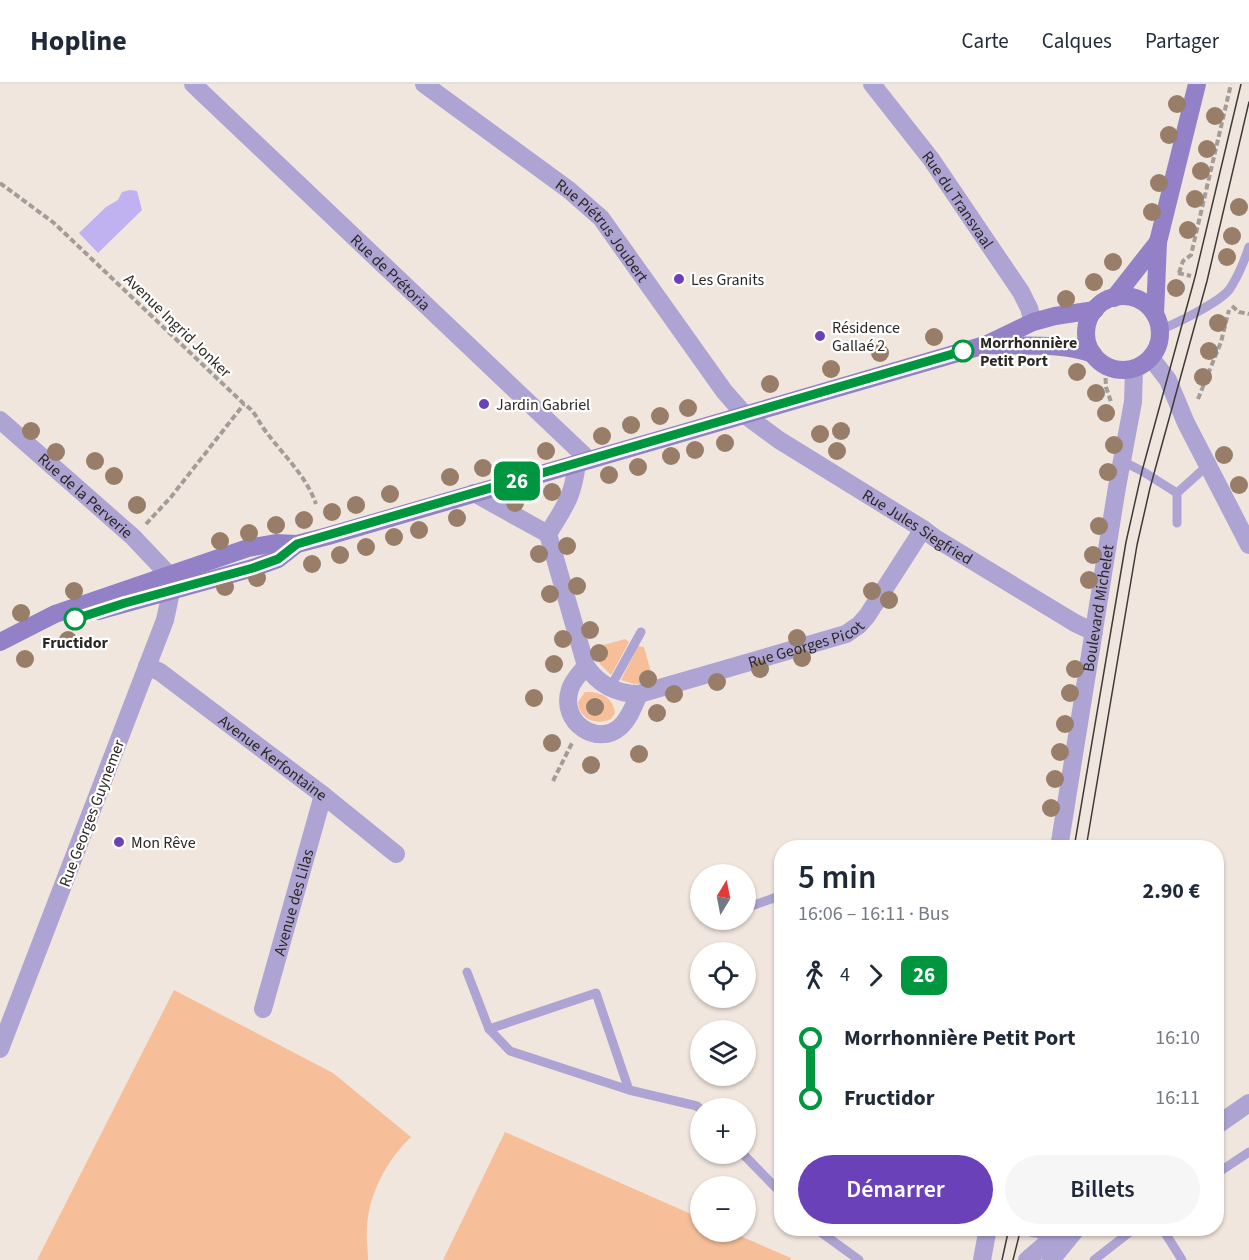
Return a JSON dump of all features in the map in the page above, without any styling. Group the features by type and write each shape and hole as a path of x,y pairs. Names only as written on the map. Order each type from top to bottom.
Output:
{"main road":[{"path":"1158,322 1143,302 1127,296 1114,298 1095,310 1090,318 1087,337 1093,354 1104,365 1114,369 1134,369 1151,358 1159,343 1158,242 1197,84"},
{"path":"1114,298 1158,242"},
{"path":"0,642 55,614 170,583 253,568 278,559 297,544 985,345 1033,322 1095,310"},
{"path":"985,345 1059,346 1093,354"},
{"path":"0,655 60,625 125,603 170,583"}],"street":[{"name":"Rue de Prétoria","path":"193,84 583,461"},
{"name":"Rue Piétrus Joubert","path":"424,84 569,190 601,218 724,391 745,414"},
{"name":"Rue du Transvaal","path":"872,84 931,159 1021,292 1033,322"},
{"path":"1151,358 1168,380 1186,423 1249,545"},
{"name":"Boulevard Michelet","path":"1060,840 1133,402 1134,369"},
{"name":"Rue Jules Siegfried","path":"745,414 798,452 935,538 1075,623 1094,632"},
{"name":"Rue de la Perverie","path":"0,420 133,537 170,583"},
{"path":"548,534 570,498 583,461"},
{"path":"474,493 548,534 586,666 601,683 610,688 628,694 639,694 628,718 615,731 598,733 584,729 573,721 568,710 570,687 586,666"},
{"name":"Rue Georges Picot","path":"639,694 846,634 867,616 924,529"},
{"name":"Rue Georges Guynemer","path":"0,1049 167,612 170,583"},
{"name":"Avenue Kerfontaine","path":"147,666 160,672 323,795 396,854"},
{"name":"Avenue des Lilas","path":"263,1009 323,795"},
{"path":"1224,1120 1249,1103"},
{"path":"982,1260 986,1236"},
{"path":"1027,1260 1055,1236"},
{"path":"1051,1260 1070,1236"}],"lane":[{"path":"1158,322 1185,319 1228,291 1244,264 1249,247"},
{"path":"1122,462 1142,471 1177,493"},
{"path":"1177,524 1177,493 1208,465"},
{"path":"610,688 640,632"},
{"path":"756,904 774,898"},
{"path":"467,972 489,1029 510,1051 629,1090 690,1104"},
{"path":"489,1029 596,993 629,1090"},
{"path":"1224,1169 1249,1152"},
{"path":"753,1164 774,1186"},
{"path":"826,1236 859,1260"},
{"path":"1094,1260 1125,1236"},
{"path":"1167,1236 1182,1260"}],"path":[{"path":"1179,273 1183,261 1191,255 1231,84"},
{"name":"Avenue Ingrid Jonker","path":"0,183 54,223 244,404 254,410 263,428 311,489 316,504"},
{"path":"1171,271 1191,276"},
{"path":"1186,423 1194,411 1221,342 1227,324 1229,303 1239,312 1249,314"},
{"path":"144,525 171,497 244,404"},
{"path":"553,781 576,736"}],"shaded area":[{"path":"137,191 142,210 98,253 79,233 106,207 118,200 122,192"},
{"path":"625,639 629,642 611,675 600,664 593,648"},
{"path":"638,646 644,647 654,683 634,684 621,680"},
{"path":"585,692 601,694 609,699 615,713 611,719 600,722 589,720 581,713 578,702"},
{"path":"174,990 333,1073 411,1137 394,1156 375,1190 368,1214 368,1260 37,1260"},
{"path":"505,1132 690,1214 690,1242 754,1242 791,1258 790,1260 443,1260"}],"tram line":[{"path":"1075,840 1126,542 1142,471 1195,277 1241,84"},
{"path":"1087,840 1137,545 1150,488 1207,281 1249,102"},
{"path":"1002,1260 1007,1236"},
{"path":"1013,1260 1019,1236"}],"bus line":[{"name":"26","path":"75,619 253,568 278,559 297,544 963,351"}],"place":[{"name":"Les Granits","path":"679,279"},
{"name":"Résidence Gallaé 2","path":"820,336"},
{"name":"Morrhonnière Petit Port","path":"963,351"},
{"name":"Jardin Gabriel","path":"484,404"},
{"name":"Fructidor","path":"75,619"},
{"name":"Mon Rêve","path":"119,842"}]}
